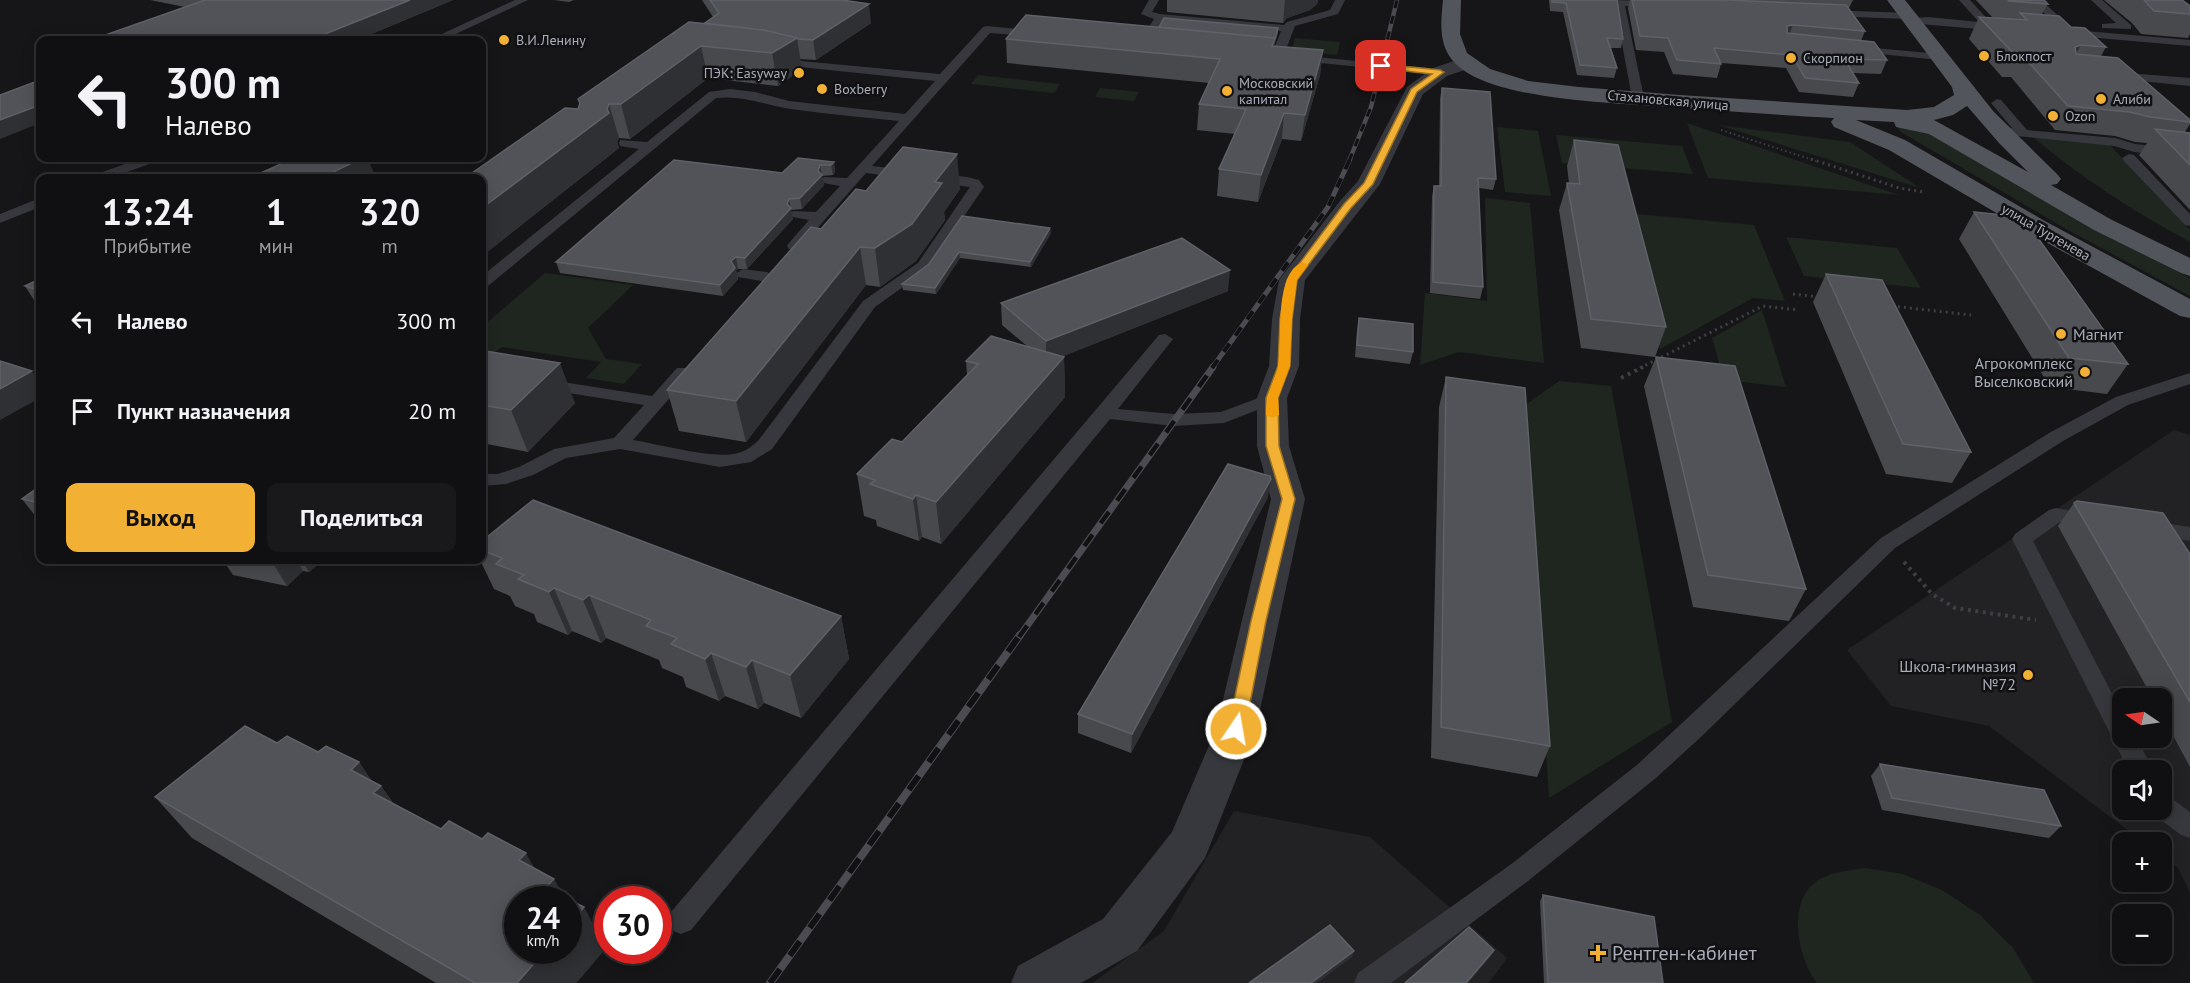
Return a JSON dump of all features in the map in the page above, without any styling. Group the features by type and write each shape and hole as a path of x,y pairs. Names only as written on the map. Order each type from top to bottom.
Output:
{"main road":[{"path":"1452,0 1451,43 1456,54 1453,67"},
{"path":"1896,0 1962,87 2012,132 2038,170 2103,225"},
{"name":"Стахановская улица","path":"1453,67 1522,85 1638,98 1907,116 1935,114 1954,108 1964,96 1962,87"},
{"name":"улица Тургенева","path":"1733,106 1841,122 1877,135 1904,148 2059,240 2190,310"},
{"path":"1904,148 1888,130 1890,125 1902,122 1928,125 2103,225 2190,268"}],"street":[{"path":"1035,983 1120,935 1189,844 1236,729 1258,621 1288,499 1273,446 1272,398 1284,366 1286,319 1292,280 1348,206 1368,184 1414,91 1453,67"}],"lane":[{"path":"444,36 523,0"},
{"path":"1154,0 1146,14 1287,28"},
{"path":"1340,0 1334,12 1291,24 1273,52 1453,67"},
{"path":"1638,98 1620,1 1665,5 1663,0"},
{"path":"1964,0 1989,27"},
{"path":"2035,0 2071,34"},
{"path":"2059,22 2127,27 2096,0"},
{"path":"1818,12 2013,29"},
{"path":"1144,44 1160,17"},
{"path":"751,295 987,30 1054,36"},
{"path":"2048,32 2190,43"},
{"path":"1836,48 1940,57"},
{"path":"760,55 800,64 943,78"},
{"path":"2102,75 2190,82"},
{"path":"486,280 708,98 722,93 755,96 789,105 908,118"},
{"path":"1996,103 2012,132 2115,142 2134,148 2190,154"},
{"path":"625,143 649,146"},
{"path":"2129,158 2190,222"},
{"path":"110,174 142,162"},
{"path":"486,480 499,480 526,471 561,453 620,443 720,461 734,461 753,455 765,445 869,304 878,295 914,274 923,266 977,187 974,183 967,181 863,169"},
{"path":"829,180 850,183"},
{"path":"0,219 36,204"},
{"path":"798,214 820,217"},
{"path":"486,268 498,269"},
{"path":"743,274 774,269"},
{"path":"681,921 1165,339"},
{"path":"620,443 696,358"},
{"path":"1368,983 1519,873 1647,771 1888,543 2056,437 2122,401 2190,378"},
{"path":"529,382 656,402"},
{"path":"1105,413 1174,420 1224,417 1272,398"},
{"path":"2112,523 2056,515 2022,539 2112,715"},
{"path":"2134,526 2190,534"},
{"path":"2172,814 2190,827"}],"path":[{"path":"1711,126 1899,188 1933,193"},
{"path":"1793,294 1828,298"},
{"path":"1888,305 1971,315"},
{"path":"1621,378 1764,306 1799,309"},
{"path":"1888,543 1932,594 1954,608 2064,624"}],"shaded area":[{"path":"1295,38 1340,42 1337,55 1291,51"},
{"path":"978,75 1060,84 1054,93 971,84"},
{"path":"1100,88 1139,92 1134,101 1095,97"},
{"path":"1687,123 1899,195 1708,178"},
{"path":"1718,125 1850,142 1920,188"},
{"path":"1915,125 2087,224 2190,278 2190,296 2066,229 1901,132 1897,127"},
{"path":"1497,127 1538,131 1551,196 1505,192"},
{"path":"1556,135 1682,146 1693,174 1562,163"},
{"path":"2033,137 2109,144 2190,230 2190,242 2109,194"},
{"path":"1485,198 1530,203 1544,363 1459,352 1420,365 1425,293 1487,301"},
{"path":"1626,213 1754,225 1785,301 1753,298 1660,349"},
{"path":"1786,237 1897,248 1921,288 1804,276"},
{"path":"545,273 633,285 588,328 606,359 642,364 624,384 586,378 601,362 502,347 494,353 486,352 486,324"},
{"path":"1762,310 1786,387 1724,380 1712,338"},
{"path":"1559,381 1611,386 1672,722 1549,798 1524,406"},
{"name":"Школа-гимназия №72","path":"2174,430 2190,435 2190,893 2178,868 2172,864 2172,832 2130,832 2114,820 2172,820 2172,760 2112,760 2112,818 1989,726 1891,706 1847,650"},
{"path":"1234,811 1370,837 1507,958 1489,983 1092,983 1164,931"},
{"path":"1865,868 1903,874 1942,890 1980,915 2013,948 2034,983 1817,983 1805,962 1801,949 1798,923 1803,898 1809,888 1821,879 1835,873"}],"building":[{"path":"205,0 410,0 320,36 118,36 108,34"},
{"path":"710,0 842,0 869,4 813,40 798,39 764,30 705,23 719,13"},
{"path":"1552,0 1617,0 1623,39 1607,38 1617,68 1580,65 1566,3 1552,2"},
{"path":"1632,0 1726,0 1846,5 1865,31 1793,25 1787,26 1787,33 1874,42 1887,60 1844,59 1859,83 1805,78 1792,55 1714,48 1721,64 1677,60 1668,38 1640,36"},
{"path":"2044,0 2048,4 2009,1"},
{"path":"2144,0 2182,0 2190,6 2190,14 2154,11"},
{"path":"2020,13 2059,16 2071,27 2085,28 2106,47 2081,45 2075,47 2076,54 2118,58 2190,122 2130,112 2068,106 2022,55 2014,54 1979,17 2027,20"},
{"path":"1026,15 1275,38 1272,46 1323,50 1305,115 1284,113 1261,175 1219,169 1246,109 1199,104 1220,59 1006,39"},
{"path":"1164,18 1278,28 1275,39 1159,27"},
{"path":"689,22 764,30 797,38 772,53 701,46 621,104 609,104 607,109 609,113 486,205 486,174 471,174 565,108 578,109 580,103 578,99"},
{"path":"36,82 36,106 0,120 0,95"},
{"path":"1442,88 1490,92 1496,179 1478,178 1483,287 1433,282 1434,186 1441,186"},
{"path":"2155,129 2190,133 2190,165"},
{"path":"1574,140 1618,145 1666,327 1591,319 1567,183 1580,184"},
{"path":"903,147 957,154 935,182 942,183 912,224 875,248 860,247 736,401 667,390 811,227 821,229 856,189 866,191"},
{"path":"798,158 834,162 831,165 820,165 818,171 822,175 800,198 789,199 787,204 791,208 745,258 736,257 731,261 735,268 720,285 556,262 674,160 782,173"},
{"path":"285,162 354,162 329,174 259,174"},
{"path":"1974,212 2023,217 2128,364 2069,358"},
{"path":"962,216 1050,228 1030,262 959,252 935,288 902,284 929,264"},
{"path":"1182,238 1230,270 1046,341 1001,303"},
{"path":"1826,274 1882,280 1971,452 1903,444"},
{"path":"36,281 36,290 25,286"},
{"path":"1359,318 1413,324 1413,352 1357,345"},
{"path":"991,336 1064,357 936,502 916,495 913,499 870,484 875,480 857,474 892,439 902,442 978,364 966,361"},
{"path":"486,351 560,363 511,410 486,406"},
{"path":"1656,357 1735,366 1806,589 1708,575"},
{"path":"0,361 32,371 0,389"},
{"path":"1446,377 1525,388 1550,746 1441,727"},
{"path":"1228,464 1270,476 1271,479 1132,734 1078,714"},
{"path":"36,489 36,502 22,499"},
{"path":"533,500 841,616 790,675 752,660 746,667 711,653 705,659 671,644 677,638 646,626 651,620 589,595 583,600 554,588 549,592 518,579 524,575 496,564 502,558 486,552 486,538"},
{"path":"2077,501 2163,513 2190,554 2190,702 2074,503"},
{"path":"245,726 277,743 287,736 318,752 326,746 359,762 351,770 381,786 373,793 441,829 449,821 482,839 488,833 526,853 519,860 554,879 547,886 504,886 504,964 534,964 517,983 475,983 155,797"},
{"path":"1880,764 2044,790 2061,826 1892,798"},
{"name":"Рентген-кабинет","path":"1543,895 1654,917 1663,983 1548,983"},
{"path":"1330,925 1354,951 1311,983 1249,983"},
{"path":"1469,927 1494,950 1466,983 1405,983"}],"railway":[{"path":"1349,161 1371,107 1397,0"},
{"path":"1212,368 1328,207 1350,159"},
{"path":"1019,637 1213,367"},
{"path":"770,983 1020,635"}],"slow traffic":[{"path":"1272,415 1272,398 1284,366 1286,319 1292,280 1303,265"}],"place":[{"name":"В.И.Ленину","path":"504,40"},
{"name":"Блокпост","path":"1984,56"},
{"name":"Скорпион","path":"1791,58"},
{"name":"ПЭК: Easyway","path":"799,73"},
{"name":"Boxberry","path":"822,89"},
{"name":"Московский капитал","path":"1227,91"},
{"name":"Алиби","path":"2101,99"},
{"name":"Ozon","path":"2053,116"},
{"name":"Магнит","path":"2061,334"},
{"name":"Агрокомплекс Выселковский","path":"2085,372"},
{"name":"Школа-гимназия №72","path":"2028,675"},
{"name":"Рентген-кабинет","path":"1598,953"}],"route":[{"path":"1236,729 1258,621 1288,499 1273,446 1272,398 1284,366 1286,319 1292,280 1348,206 1368,184 1414,91 1428,78 1440,72 1381,66"}]}
